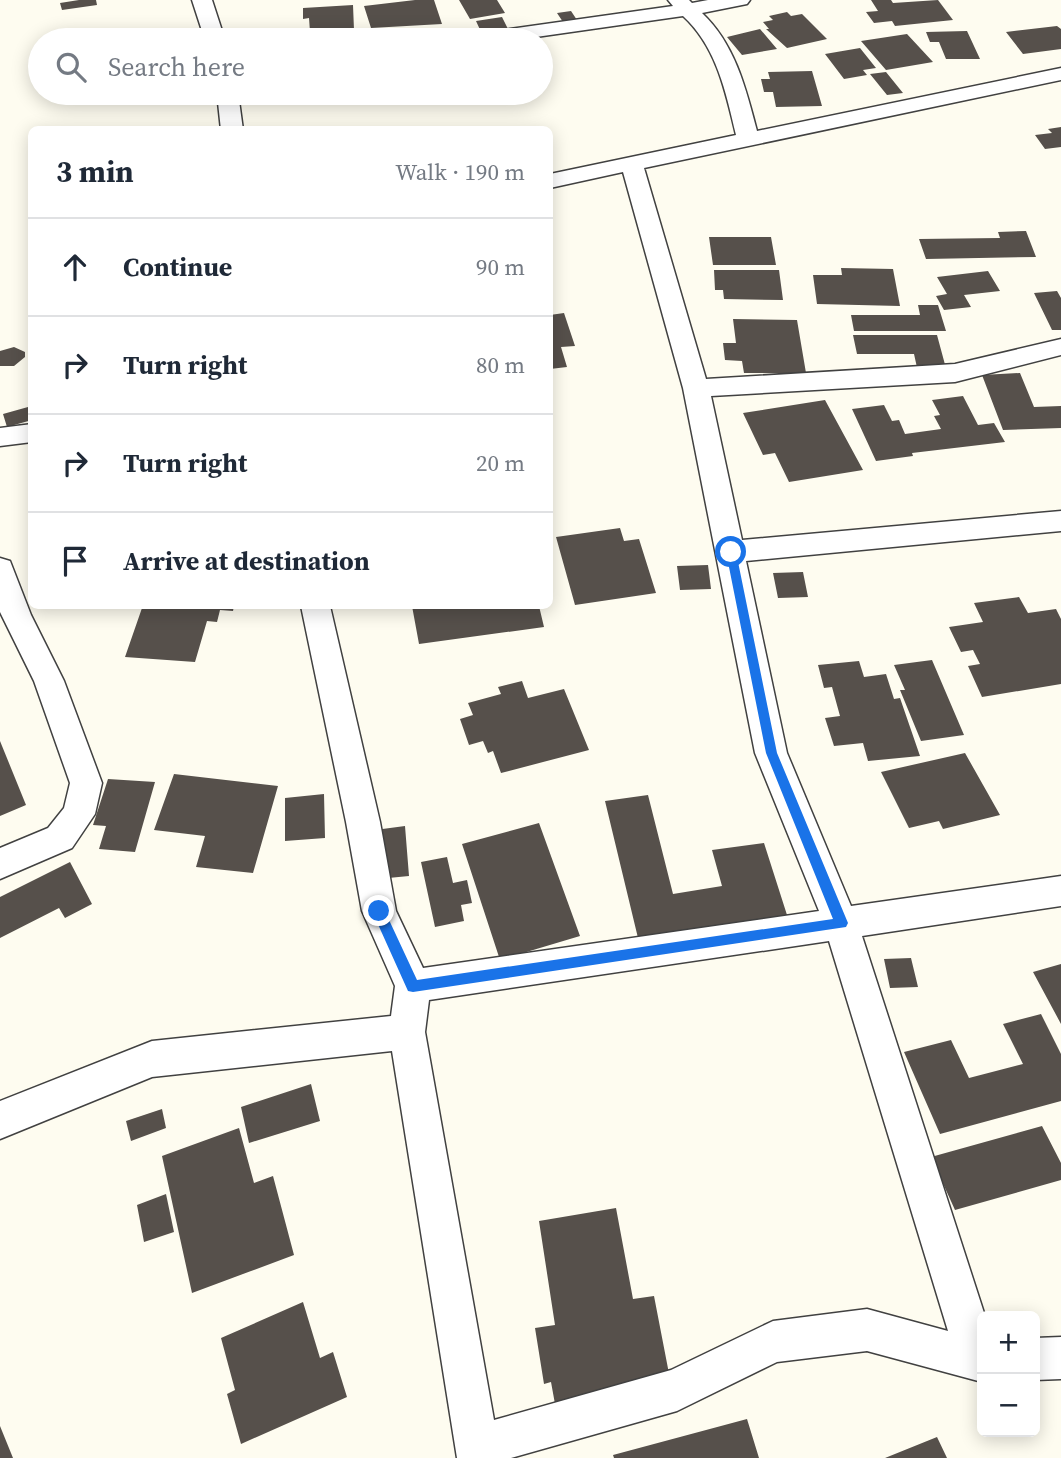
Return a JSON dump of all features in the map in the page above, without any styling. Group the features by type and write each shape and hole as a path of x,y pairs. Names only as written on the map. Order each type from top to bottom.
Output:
{"street":[{"path":"202,0 211,28"},
{"path":"545,28 682,5 740,0"},
{"path":"682,5 704,25 720,52 733,81 748,138"},
{"path":"553,180 1061,74"},
{"path":"229,105 232,126"},
{"path":"631,163 696,388 771,753 841,923 977,1352"},
{"path":"696,388 955,373 1061,347"},
{"path":"0,437 28,434"},
{"path":"731,552 1061,521"},
{"path":"0,569 16,615 49,681 86,783 79,814 60,838 0,864"},
{"path":"316,609 363,822 379,911 413,986 407,1032 478,1452 677,1390 773,1342 867,1330 977,1360"},
{"path":"413,986 1061,891"},
{"path":"0,1120 152,1059 407,1032"},
{"path":"1040,1359 1061,1358"}],"building":[{"path":"96,0 97,5 62,10 60,3"},
{"path":"434,0 442,24 371,28 364,6"},
{"path":"459,0 497,0 505,13 470,19"},
{"path":"871,0 891,0 893,3 938,0 953,20 895,26 892,21 874,23 866,12 878,11"},
{"path":"353,5 354,28 310,28 309,18 303,19 303,8"},
{"path":"571,11 577,20 563,22 557,13"},
{"path":"787,12 791,16 802,14 827,39 787,48 766,29 769,29 763,22 773,20 769,16"},
{"path":"502,17 508,28 479,28 476,21"},
{"path":"1057,26 1061,29 1061,49 1023,54 1006,32"},
{"path":"760,29 777,49 742,55 727,37"},
{"path":"967,31 980,59 946,59 939,42 930,42 926,32"},
{"path":"907,34 933,62 886,70 861,41"},
{"path":"860,48 876,68 863,70 867,75 844,79 825,54"},
{"path":"812,71 822,106 776,107 773,92 764,92 761,79 770,79 768,72"},
{"path":"886,72 903,93 887,95 870,74"},
{"path":"1061,127 1061,147 1045,149 1035,135 1052,133 1048,129"},
{"path":"1026,231 1036,257 926,259 919,239 1000,238 998,232"},
{"path":"709,237 771,237 776,265 713,265"},
{"path":"841,268 893,269 900,306 817,304 813,275 842,275"},
{"path":"714,270 779,270 783,300 724,299 723,290 715,290"},
{"path":"988,271 1000,291 964,295 971,307 944,310 936,296 947,294 937,277"},
{"path":"1057,291 1061,298 1061,330 1052,330 1034,293"},
{"path":"918,305 938,305 946,331 854,331 851,315 920,315"},
{"path":"564,313 575,346 561,347 567,367 553,369 553,315"},
{"path":"733,319 797,320 806,373 744,373 742,361 725,360 723,343 736,343"},
{"path":"853,335 937,335 947,372 918,372 914,354 857,354"},
{"path":"14,347 25,352 25,357 14,366 0,366 0,351"},
{"path":"1020,373 1034,407 1061,406 1061,428 1003,430 982,375"},
{"path":"963,396 978,425 994,423 1005,442 912,453 913,456 876,461 852,409 884,405 892,421 899,420 905,434 941,429 934,416 940,415 932,400"},
{"path":"825,400 863,470 789,482 775,453 763,455 743,413"},
{"path":"28,407 28,421 7,427 3,414"},
{"path":"620,528 624,541 639,539 656,593 575,605 556,537"},
{"path":"708,565 711,589 680,590 677,566"},
{"path":"803,572 808,597 778,598 773,573"},
{"path":"1019,597 1028,613 1056,609 1061,619 1061,684 982,697 968,666 980,664 973,650 961,652 949,627 983,622 974,603"},
{"path":"142,609 233,609 220,610 217,622 207,621 195,662 125,657"},
{"path":"413,609 540,609 544,627 419,644"},
{"path":"932,660 964,735 921,741 900,690 905,690 894,665"},
{"path":"859,661 864,677 886,674 894,699 900,698 920,756 868,761 863,743 834,746 825,718 840,716 832,687 824,688 818,665"},
{"path":"522,681 528,698 564,689 589,750 501,773 493,751 488,753 483,741 469,745 460,719 473,715 468,703 501,694 498,687"},
{"path":"0,741 26,805 0,816"},
{"path":"965,753 1000,815 943,829 939,821 909,828 881,772"},
{"path":"174,774 278,786 253,873 196,867 205,836 154,830"},
{"path":"108,779 155,782 135,852 99,849 106,826 93,825"},
{"path":"324,794 325,838 285,841 285,798"},
{"path":"648,795 673,894 722,886 712,850 764,843 787,915 638,938 605,801"},
{"path":"539,823 580,936 500,960 462,844"},
{"path":"405,826 409,876 378,879 375,830"},
{"path":"447,857 453,883 467,880 472,903 461,905 464,921 435,927 421,862"},
{"path":"70,862 92,904 65,918 59,908 0,938 0,897"},
{"path":"911,958 918,987 890,988 884,959"},
{"path":"1061,964 1061,1024 1033,972"},
{"path":"1041,1014 1061,1054 1061,1101 940,1134 904,1052 951,1040 969,1078 1023,1064 1003,1024"},
{"path":"311,1084 320,1121 249,1143 241,1107"},
{"path":"162,1109 166,1128 131,1141 126,1121"},
{"path":"1042,1126 1061,1163 1061,1180 955,1210 931,1157"},
{"path":"239,1128 254,1183 273,1176 294,1255 192,1293 162,1156"},
{"path":"166,1194 174,1232 144,1242 137,1205"},
{"path":"616,1208 633,1299 654,1296 671,1384 555,1404 551,1382 544,1384 535,1328 555,1325 539,1221"},
{"path":"303,1302 320,1358 333,1352 347,1397 241,1444 227,1394 235,1390 221,1338"},
{"path":"747,1419 759,1458 614,1458 613,1455"},
{"path":"0,1426 13,1458 0,1458"},
{"path":"937,1437 947,1458 885,1458"}],"route":[{"path":"379,911 413,986 841,923 771,753 731,552"}]}
